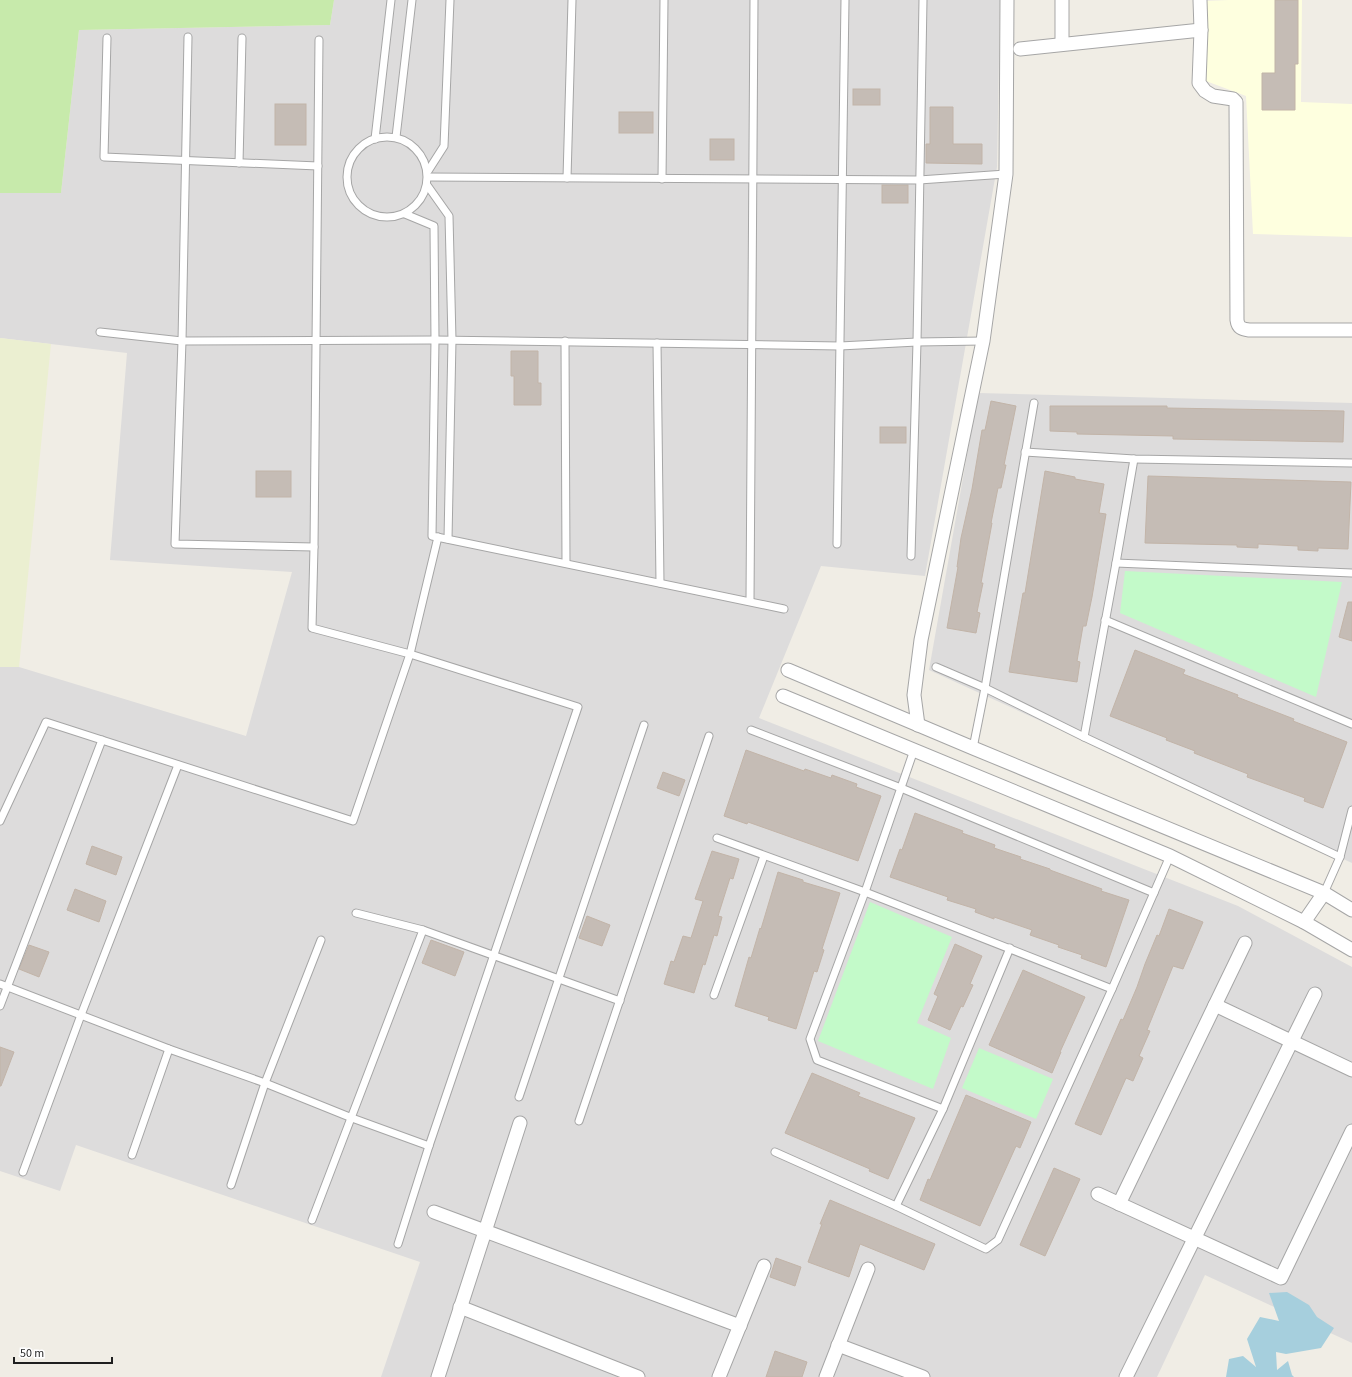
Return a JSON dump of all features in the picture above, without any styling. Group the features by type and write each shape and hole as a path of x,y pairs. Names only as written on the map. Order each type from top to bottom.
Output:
{"street":[{"path":"918,725 914,695 921,640 983,341 1006,174 1006,0"},
{"path":"1062,0 1062,44"},
{"path":"1200,0 1201,30 1199,83 1205,91 1213,96 1233,99 1236,102 1239,326 1249,330 1352,330"},
{"path":"1020,49 1201,30"},
{"path":"788,670 1324,893 1352,910"},
{"path":"783,696 1170,856 1304,922 1352,950"},
{"path":"1304,922 1324,893"},
{"path":"1119,1204 1245,943"},
{"path":"1126,1377 1315,994"},
{"path":"1215,1005 1352,1070"},
{"path":"438,1377 520,1123"},
{"path":"1098,1194 1281,1278 1352,1131"},
{"path":"434,1212 740,1326"},
{"path":"719,1377 764,1266"},
{"path":"826,1377 868,1269"},
{"path":"460,1308 638,1377"},
{"path":"838,1345 923,1377"}],"lane":[{"path":"375,139 391,0"},
{"path":"396,137 412,0"},
{"path":"448,539 452,340 449,216 428,178 423,157 409,143 396,137 382,137 375,139 357,149 351,158 347,172 347,186 353,199 362,210 377,216 391,217 405,214 417,205 422,198 428,178 444,146 450,0"},
{"path":"567,178 572,0"},
{"path":"662,179 664,0"},
{"path":"750,601 754,0"},
{"path":"837,544 845,0"},
{"path":"912,556 923,0"},
{"path":"188,37 182,341 175,544 314,547"},
{"path":"107,38 104,157 318,166"},
{"path":"239,163 242,38"},
{"path":"319,40 312,628 410,654 578,707 429,1146 398,1244"},
{"path":"428,178 919,180 1006,174"},
{"path":"405,214 434,226 435,340 432,536 784,609"},
{"path":"100,332 182,341 452,340 840,346 917,342 983,341"},
{"path":"565,341 566,564"},
{"path":"657,343 660,583"},
{"path":"973,748 1034,403"},
{"path":"1025,452 1134,459 1352,463"},
{"path":"1084,737 1134,459"},
{"path":"0,821 46,722 353,821 410,654 438,537"},
{"path":"1116,563 1352,572"},
{"path":"1105,620 1352,724"},
{"path":"936,667 984,688 1084,737 1340,857"},
{"path":"519,1097 644,725"},
{"path":"750,730 901,788 1154,893"},
{"path":"579,1121 709,736"},
{"path":"0,1006 4,985 102,740"},
{"path":"914,750 865,892 810,1039 817,1060 943,1109"},
{"path":"23,1172 81,1015 178,765"},
{"path":"1324,893 1340,857 1352,810"},
{"path":"717,838 865,892 1112,989"},
{"path":"714,995 764,856"},
{"path":"775,1152 896,1206 986,1249 998,1240 1112,989 1170,856"},
{"path":"356,913 423,930 620,1001"},
{"path":"312,1220 423,930"},
{"path":"231,1185 265,1083 321,940"},
{"path":"896,1206 943,1109 1010,948"},
{"path":"4,985 169,1049 265,1083 352,1118 429,1146"},
{"path":"132,1155 169,1049"}],"shaded area":[{"path":"334,0 1000,0 997,167 925,576 821,566 759,718 1238,906 1352,967 1352,1343 1205,1275 1157,1377 381,1377 420,1262 76,1145 60,1191 0,1171 0,667 19,667 246,736 292,572 110,560 127,353 0,338 0,193 61,193 79,30 330,25"},
{"path":"1302,0 1301,102 1352,104 1352,237 1253,234 1246,96 1206,81 1205,1"},
{"path":"0,338 51,344 19,667 0,667"},
{"path":"978,393 1352,403 1352,863 929,670"}],"green space":[{"path":"0,0 334,0 330,25 79,30 61,193 0,193"},
{"path":"1125,571 1342,582 1316,697 1120,613"},
{"path":"870,902 952,937 917,1023 951,1038 933,1089 818,1041"},
{"path":"979,1048 1053,1079 1036,1119 962,1088"}],"water":[{"path":"1287,1292 1309,1305 1317,1317 1334,1328 1321,1348 1286,1354 1276,1352 1277,1370 1288,1361 1294,1377 1226,1377 1229,1359 1243,1356 1256,1367 1247,1339 1260,1317 1279,1321 1269,1293"}],"building":[{"path":"1275,0 1298,0 1298,64 1295,64 1295,110 1262,110 1262,73 1275,73"},
{"path":"853,89 880,89 880,105 853,105"},
{"path":"275,104 306,104 306,145 275,145"},
{"path":"930,107 953,107 953,144 982,144 982,164 926,163 926,144 930,144"},
{"path":"619,112 653,112 653,133 619,133"},
{"path":"710,139 734,139 734,160 710,160"},
{"path":"882,185 908,185 908,203 882,203"},
{"path":"511,351 538,351 538,383 541,383 541,405 514,405 514,376 511,376"},
{"path":"991,401 1016,406 1004,465 1006,465 1001,488 998,488 991,523 981,583 983,583 977,612 980,613 976,633 947,628 958,567 961,538 972,489 982,430 985,430"},
{"path":"1050,406 1167,406 1167,408 1344,411 1343,442 1173,439 1173,436 1077,434 1077,432 1050,431"},
{"path":"880,427 906,427 906,443 880,443"},
{"path":"256,471 291,471 291,497 256,497"},
{"path":"1045,471 1075,477 1075,479 1104,484 1099,513 1106,514 1092,597 1086,626 1083,626 1077,661 1080,662 1077,682 1009,672 1023,593 1025,593"},
{"path":"1148,476 1351,482 1348,549 1318,548 1318,551 1298,550 1298,546 1258,544 1258,548 1237,547 1237,545 1145,543"},
{"path":"1348,602 1352,602 1352,641 1339,637"},
{"path":"1135,650 1185,670 1183,674 1238,695 1237,697 1294,719 1293,721 1347,742 1323,808 1304,801 1305,798 1247,777 1248,774 1194,753 1195,751 1166,740 1167,738 1110,716"},
{"path":"746,750 804,771 805,769 831,778 832,775 857,784 856,787 881,796 858,861 748,822 747,824 724,816"},
{"path":"663,772 685,780 679,796 657,788"},
{"path":"915,813 995,845 994,848 1021,857 1020,859 1102,889 1101,891 1129,900 1106,967 1081,958 1082,955 1058,947 1059,945 1030,935 1032,930 975,912 976,909 947,900 948,897 890,877 900,849 902,850"},
{"path":"92,846 122,857 116,875 86,864"},
{"path":"712,851 739,859 733,879 730,878 718,916 722,917 717,936 714,935 705,965 703,964 694,993 664,984 671,961 674,962 683,936 691,938 703,901 695,899"},
{"path":"778,872 803,880 803,882 840,893 822,949 824,950 817,972 814,971 796,1029 768,1020 769,1017 735,1006 749,957 751,958 760,928 761,929"},
{"path":"75,889 106,901 99,922 67,910"},
{"path":"1169,909 1203,922 1183,969 1173,966 1147,1030 1150,1031 1139,1056 1143,1058 1133,1081 1126,1078 1101,1135 1075,1124 1121,1019 1123,1020"},
{"path":"587,916 610,925 602,946 579,938"},
{"path":"431,940 464,952 455,976 422,963"},
{"path":"955,944 982,956 970,984 973,985 950,1030 928,1020 938,996 934,994"},
{"path":"29,945 49,952 39,977 19,969"},
{"path":"1023,970 1085,997 1052,1073 989,1045"},
{"path":"0,1047 14,1052 1,1086 0,1086"},
{"path":"812,1073 860,1093 858,1096 915,1118 888,1179 869,1171 870,1169 785,1133"},
{"path":"966,1095 1031,1122 1020,1148 1016,1146 980,1226 920,1200"},
{"path":"1054,1168 1080,1179 1045,1256 1020,1245"},
{"path":"830,1200 935,1244 924,1270 860,1244 849,1277 808,1262 822,1224 820,1224"},
{"path":"776,1258 801,1267 795,1286 770,1277"},
{"path":"775,1351 807,1362 802,1377 766,1377"}]}
